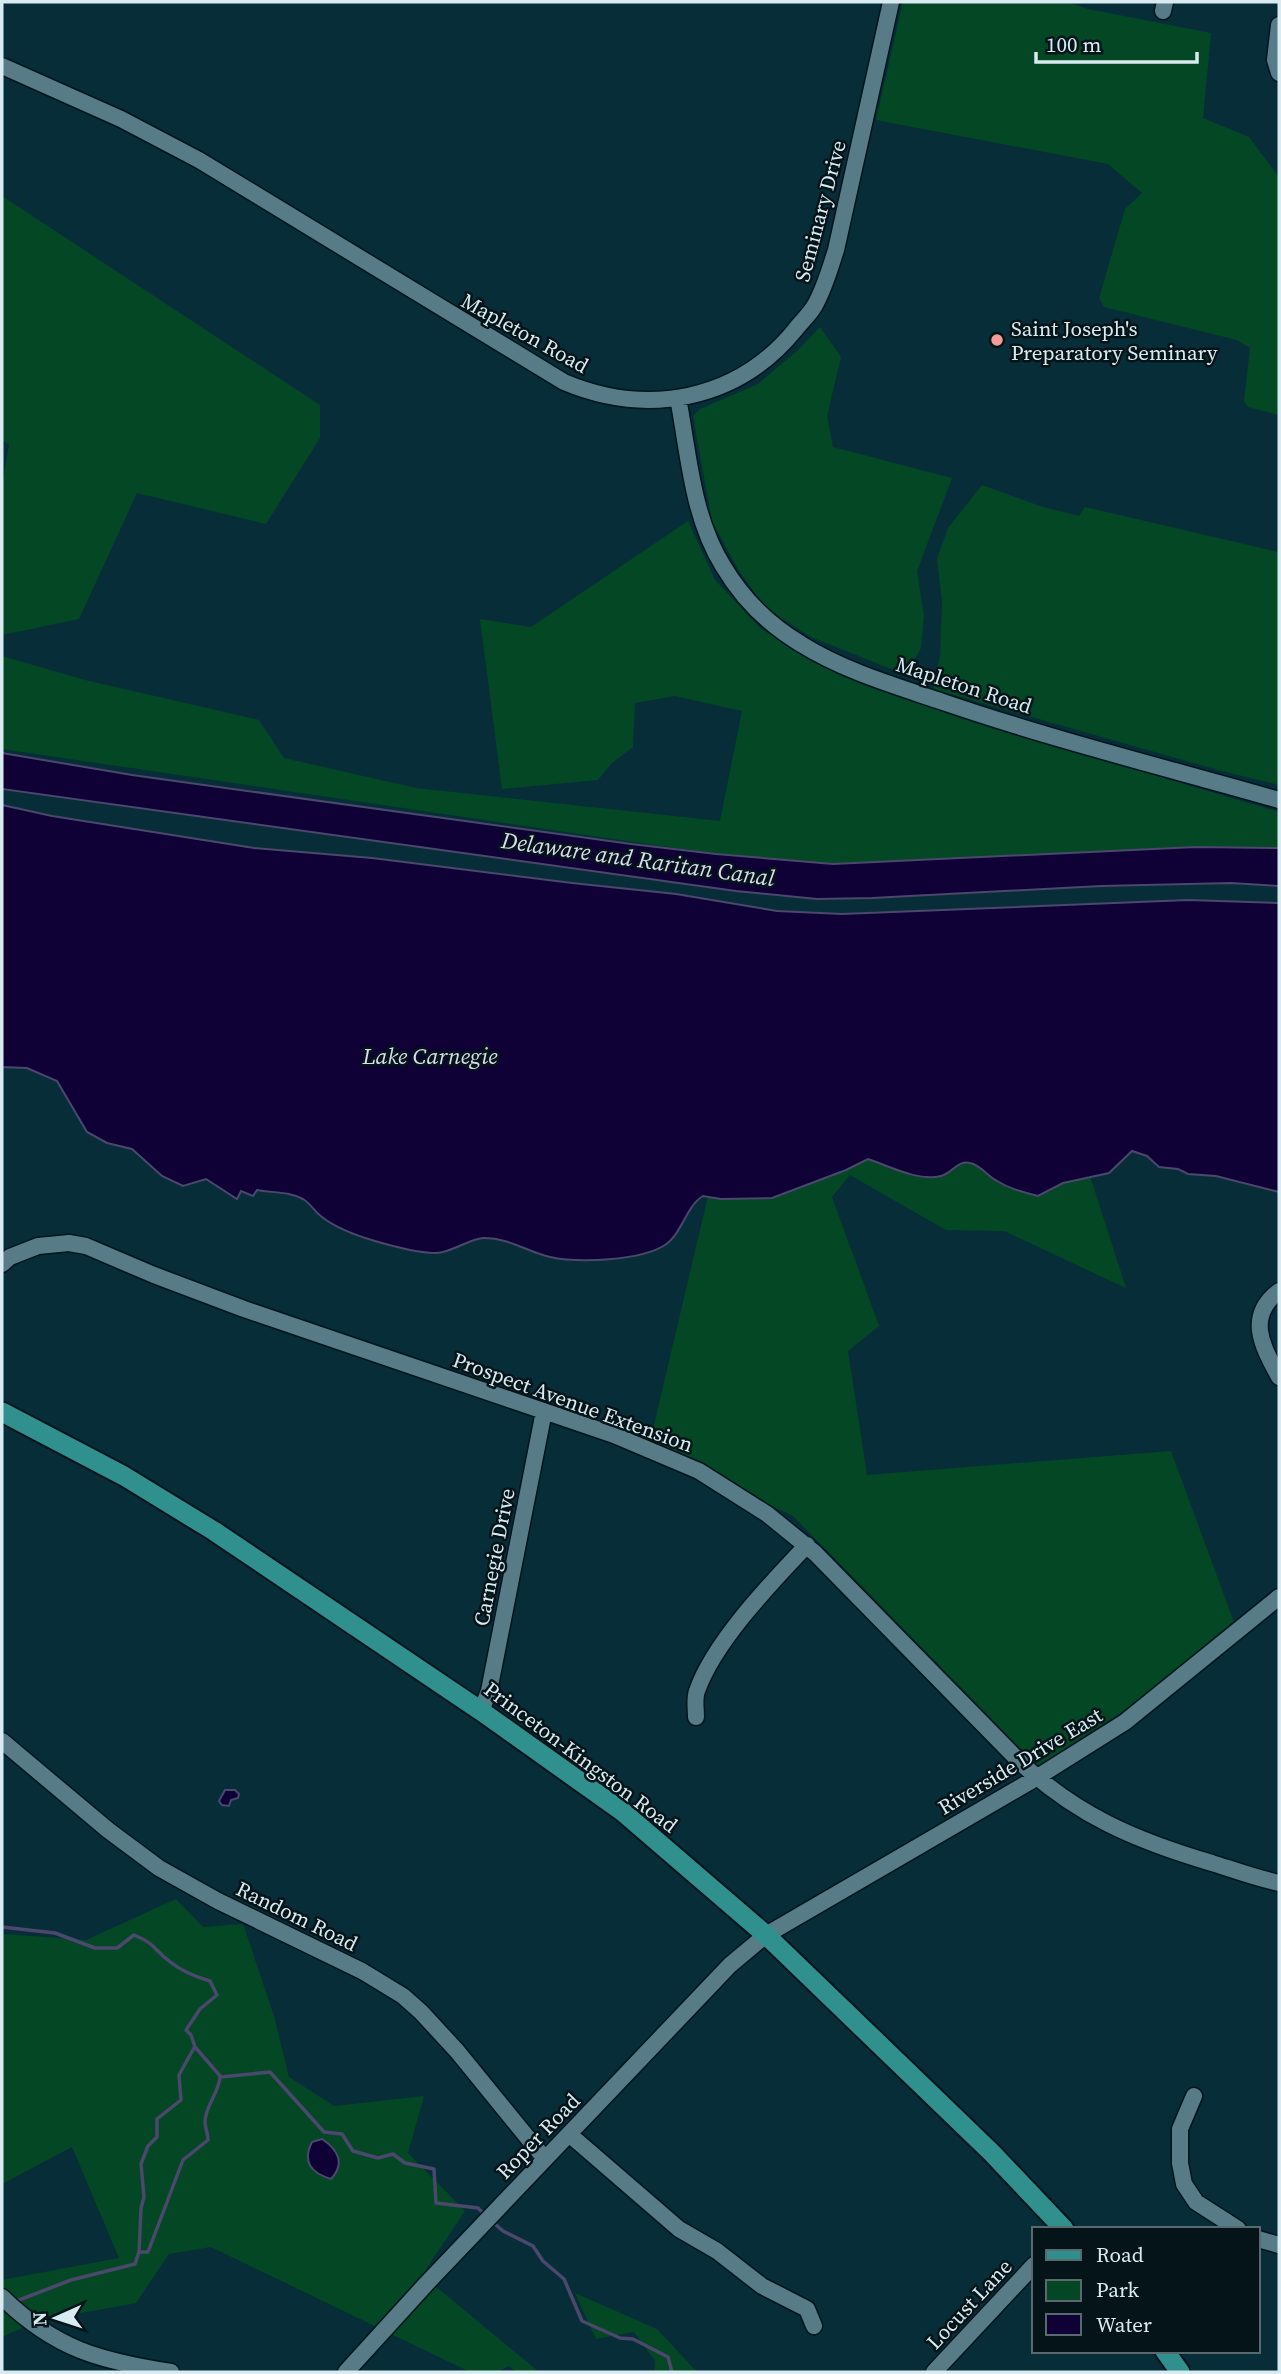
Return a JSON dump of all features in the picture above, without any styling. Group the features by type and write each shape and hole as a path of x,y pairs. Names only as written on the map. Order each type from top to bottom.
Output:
{"main road":[{"name":"Princeton-Kingston Road","path":"2,1412 124,1476 208,1527 481,1710 623,1812 766,1935 990,2151 1061,2227"},
{"path":"1167,2353 1180,2372"}],"street":[{"name":"Seminary Drive","path":"678,398 718,388 744,376 781,347 814,307 836,250 891,2"},
{"path":"1279,25 1275,60 1279,72"},
{"name":"Mapleton Road","path":"2,66 121,118 199,160 564,382 607,397 639,400 678,398 694,491 710,543 743,596 802,645 853,669 969,711 1279,800"},
{"name":"Prospect Avenue Extension","path":"2,1264 10,1257 38,1246 69,1243 86,1245 154,1275 244,1309 614,1435 699,1471 767,1514 807,1545 1036,1778 1072,1805 1136,1838 1166,1850 1279,1883"},
{"path":"1279,1291 1266,1304 1259,1325 1262,1347 1279,1377"},
{"name":"Carnegie Drive","path":"481,1710 489,1691 544,1411"},
{"path":"696,1717 695,1693 715,1654 760,1597 807,1545"},
{"name":"Riverside Drive East","path":"766,1935 1036,1778 1125,1722 1279,1597"},
{"name":"Random Road","path":"2,1741 131,1849 175,1878 362,1971 403,1996 457,2051 545,2159"},
{"name":"Roper Road","path":"346,2372 427,2283 730,1965 766,1935"},
{"path":"1194,2096 1180,2129 1180,2163 1184,2184 1196,2202 1235,2227"},
{"path":"569,2134 679,2229 717,2250 762,2286 807,2309 814,2326"},
{"path":"1260,2240 1279,2245"},
{"name":"Locust Lane","path":"934,2372 1032,2267"},
{"path":"6,2301 48,2335 96,2358 122,2365 172,2372"}],"green space":[{"path":"903,2 1067,2 1088,9 1211,33 1203,118 1249,137 1279,177 1279,415 1248,407 1244,401 1250,348 1237,340 1104,307 1099,298 1125,209 1142,193 1108,164 876,120"},
{"path":"2,196 320,405 320,438 266,524 137,493 79,619 2,635 2,487 9,444 2,441"},
{"path":"820,327 841,357 827,416 833,447 952,478 917,571 924,616 921,648 906,675 811,637 766,608 739,571 712,521 693,416 700,409 758,384"},
{"path":"982,485 1043,507 1079,516 1085,507 1279,552 1279,785 933,689 940,657 942,602 937,559 948,528"},
{"path":"688,521 715,580 760,628 809,658 860,682 959,717 1279,812 1279,848 1196,847 833,864 716,854 2,749 2,656 85,680 259,720 284,758 416,788 720,821 742,711 675,696 635,703 633,747 612,763 598,780 502,789 480,619 531,627"},
{"path":"868,1159 913,1176 941,1176 959,1164 970,1162 994,1180 1037,1196 1063,1183 1090,1176 1126,1288 1004,1231 946,1230 850,1175 832,1197 879,1326 848,1351 867,1475 1171,1451 1239,1636 1038,1766 793,1516 649,1446 708,1196 721,1199 772,1198"},
{"path":"176,1899 203,1927 243,1924 274,2016 289,2077 334,2106 424,2096 408,2153 465,2211 422,2275 539,2372 516,2372 509,2366 497,2372 470,2372 211,2247 169,2254 136,2303 51,2319 2,2337 2,2280 119,2258 72,2147 2,2184 2,1934 86,1940"},
{"path":"575,2293 657,2329 697,2372 654,2372 655,2361 634,2332 596,2339"}],"water":[{"name":"Delaware and Raritan Canal","path":"2,753 132,775 631,844 833,864 1196,847 1279,848 1279,886 1231,883 1101,886 817,899 736,891 2,789"},
{"name":"Lake Carnegie","path":"2,805 52,816 254,848 372,858 676,894 777,911 842,914 1188,900 1279,903 1279,1192 1216,1176 1188,1174 1178,1169 1159,1167 1147,1156 1132,1151 1109,1173 1063,1183 1038,1196 1002,1184 970,1163 962,1163 941,1176 923,1177 868,1159 772,1198 721,1199 703,1196 692,1206 676,1234 665,1245 625,1257 576,1260 550,1257 492,1238 478,1239 443,1252 409,1250 340,1228 297,1196 257,1190 253,1196 241,1191 237,1199 206,1179 183,1186 162,1176 132,1149 107,1143 87,1132 57,1081 27,1068 2,1067"},
{"path":"225,1790 235,1790 239,1794 238,1798 231,1800 229,1806 222,1805 219,1801"},
{"path":"322,2139 332,2147 338,2157 338,2167 331,2179 318,2174 308,2161 312,2142"}],"waterway":[{"path":"2,1927 55,1933 95,1948 117,1948 134,1935 146,1941 178,1968 210,1981 217,1995 200,2009 186,2030 195,2047 221,2077 270,2072 324,2132 342,2134 353,2151 378,2158 393,2154 405,2163 434,2169 436,2203 478,2208 482,2212"},
{"path":"139,2252 144,2197 141,2164 148,2146 157,2137 157,2119 181,2100 179,2075 194,2048"},
{"path":"14,2302 71,2280 135,2264 139,2252 148,2252 183,2160 208,2140 206,2116 220,2077"},
{"path":"495,2224 533,2246 543,2261 564,2279 582,2321 620,2338 633,2339 668,2357 672,2372"}],"place":[{"name":"Saint Joseph's Preparatory Seminary","path":"997,340"}]}
